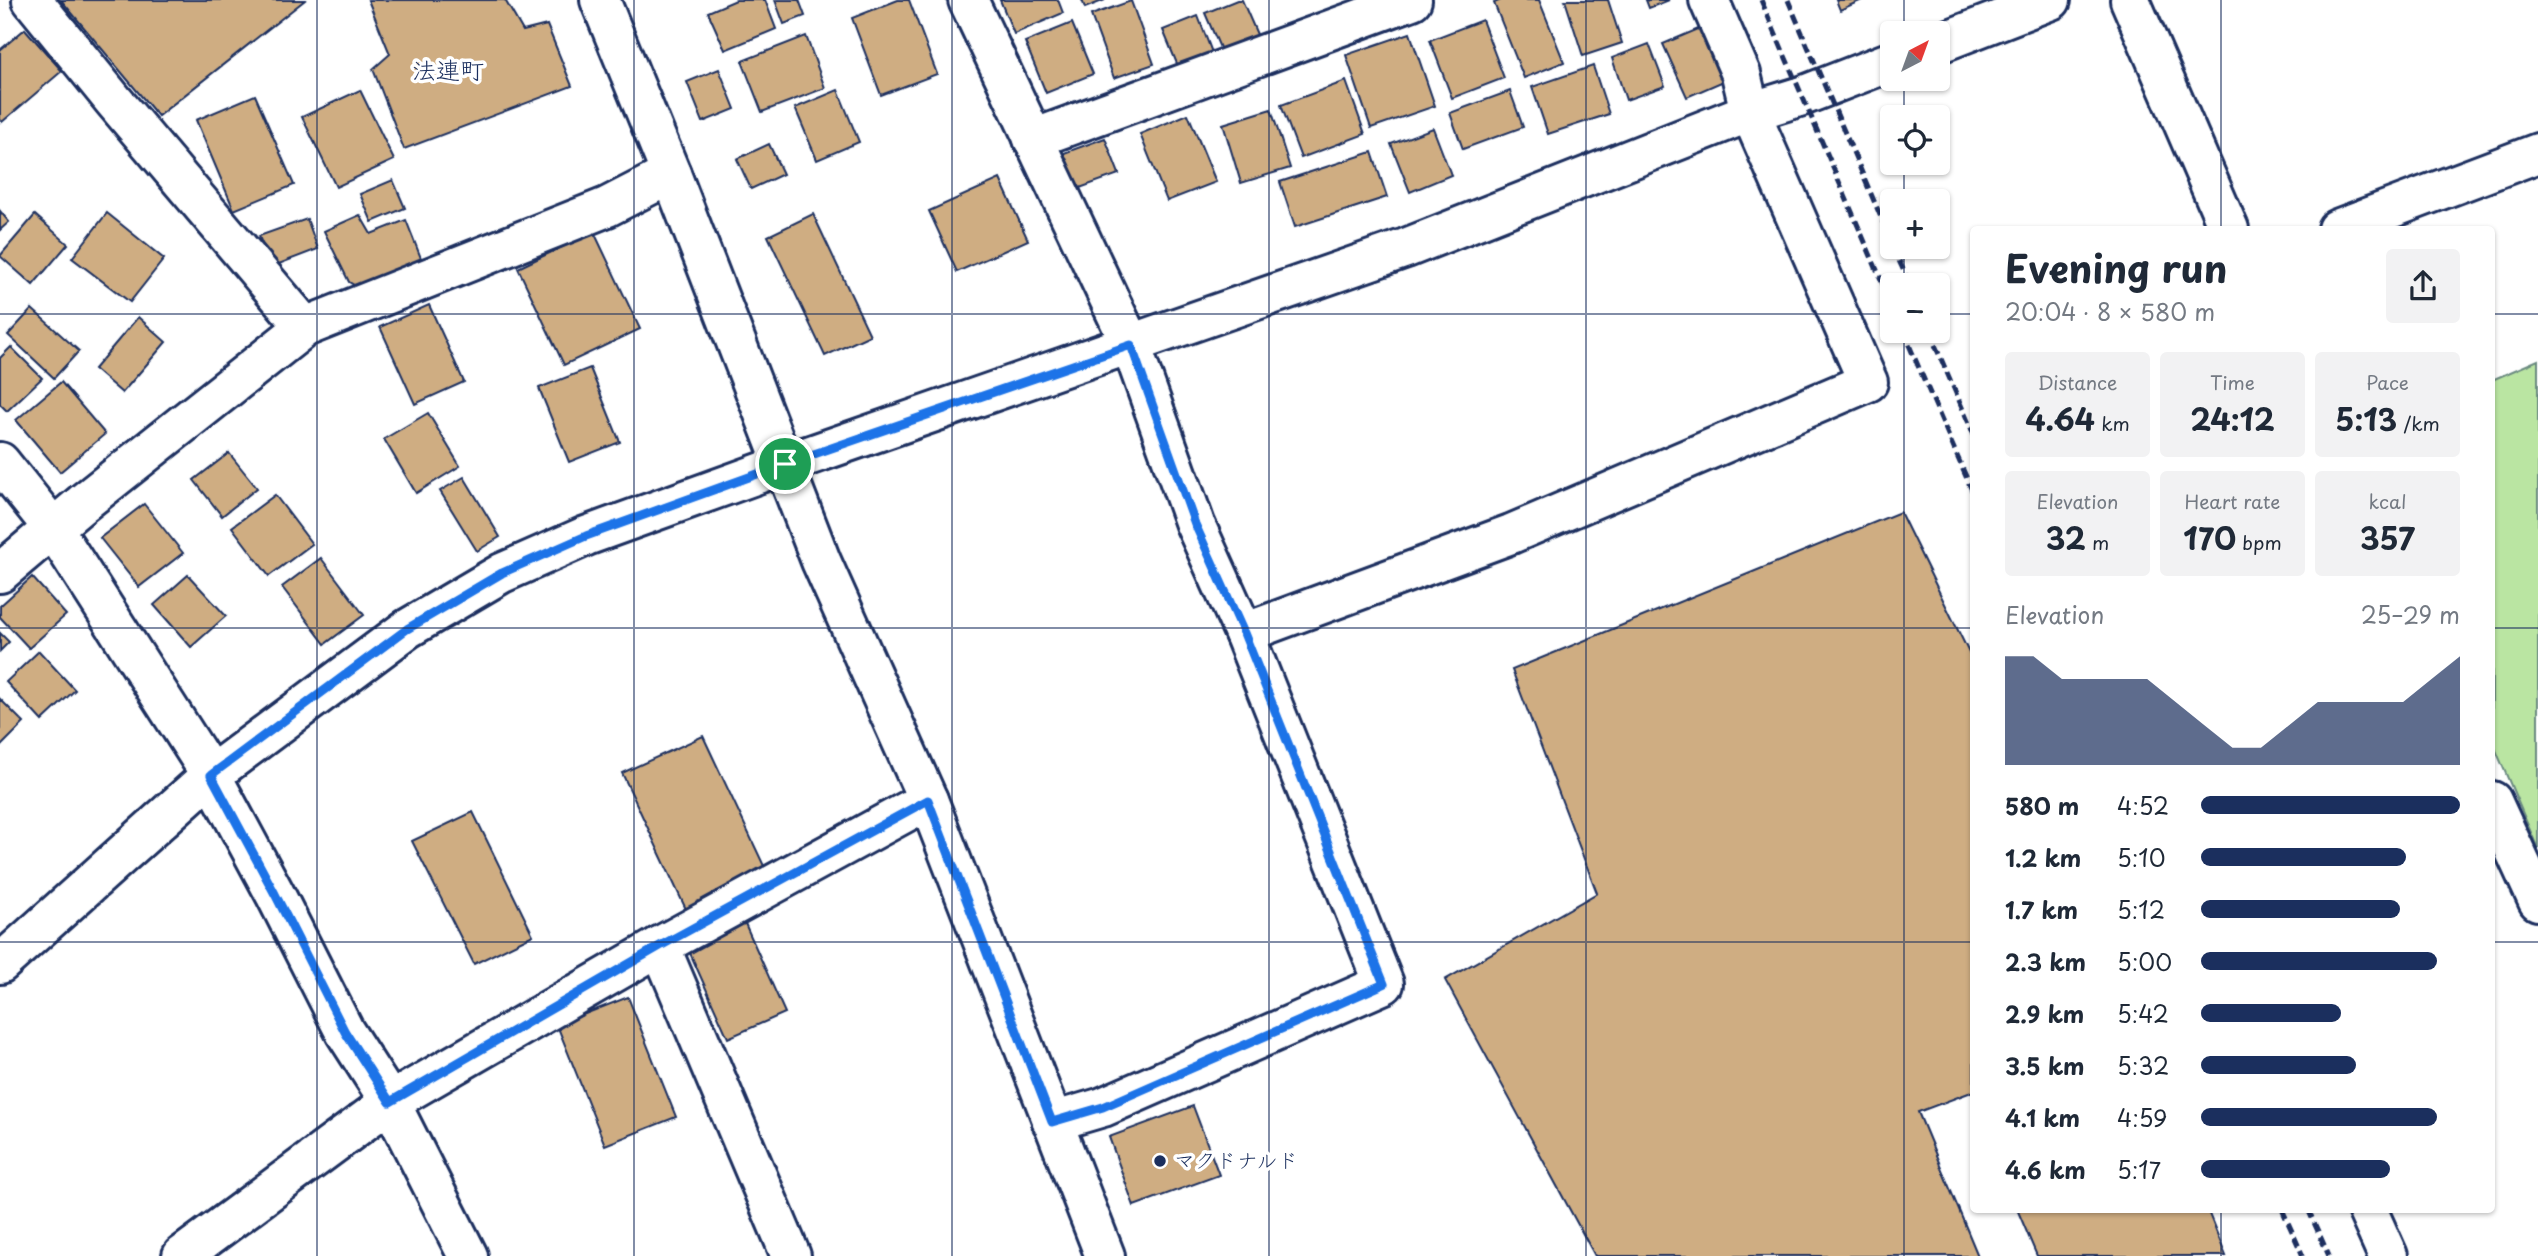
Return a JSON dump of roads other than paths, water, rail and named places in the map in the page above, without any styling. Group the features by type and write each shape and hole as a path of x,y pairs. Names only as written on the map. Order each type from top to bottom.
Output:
{"street":[{"path":"32,0 122,111 306,327"},
{"path":"600,0 671,174 821,561 928,800 1105,1256"},
{"path":"968,0 1131,345 1195,524 1244,633 1384,984 1103,1107 1052,1122"},
{"path":"1033,139 1412,0"},
{"path":"1244,633 1511,534 1868,382 1750,112 1741,74 1709,0"},
{"path":"1950,39 2051,0"},
{"path":"2130,0 2228,226"},
{"path":"0,964 211,775 407,629 502,573 586,536 785,464 1406,248 1750,112 1802,96 1880,66"},
{"path":"2345,226 2538,153"},
{"path":"0,573 306,327 607,207 671,174"},
{"path":"0,462 53,528 211,775 345,1032 390,1102 468,1256"},
{"path":"182,1256 390,1102 660,946 928,800"},
{"path":"2495,808 2538,901"},
{"path":"660,946 791,1256"},
{"path":"2369,1213 2388,1256"}],"railway":[{"path":"1761,0 1880,277"},
{"path":"1788,0 1880,215"},
{"path":"1898,259 1905,273"},
{"path":"1908,343 1970,486"},
{"path":"1934,343 1970,426"},
{"path":"2284,1213 2303,1256"},
{"path":"2310,1213 2329,1256"}],"place":[{"name":"マクドナルド","path":"1160,1161"}],"district":[{"name":"法連町","path":"448,71"}]}
